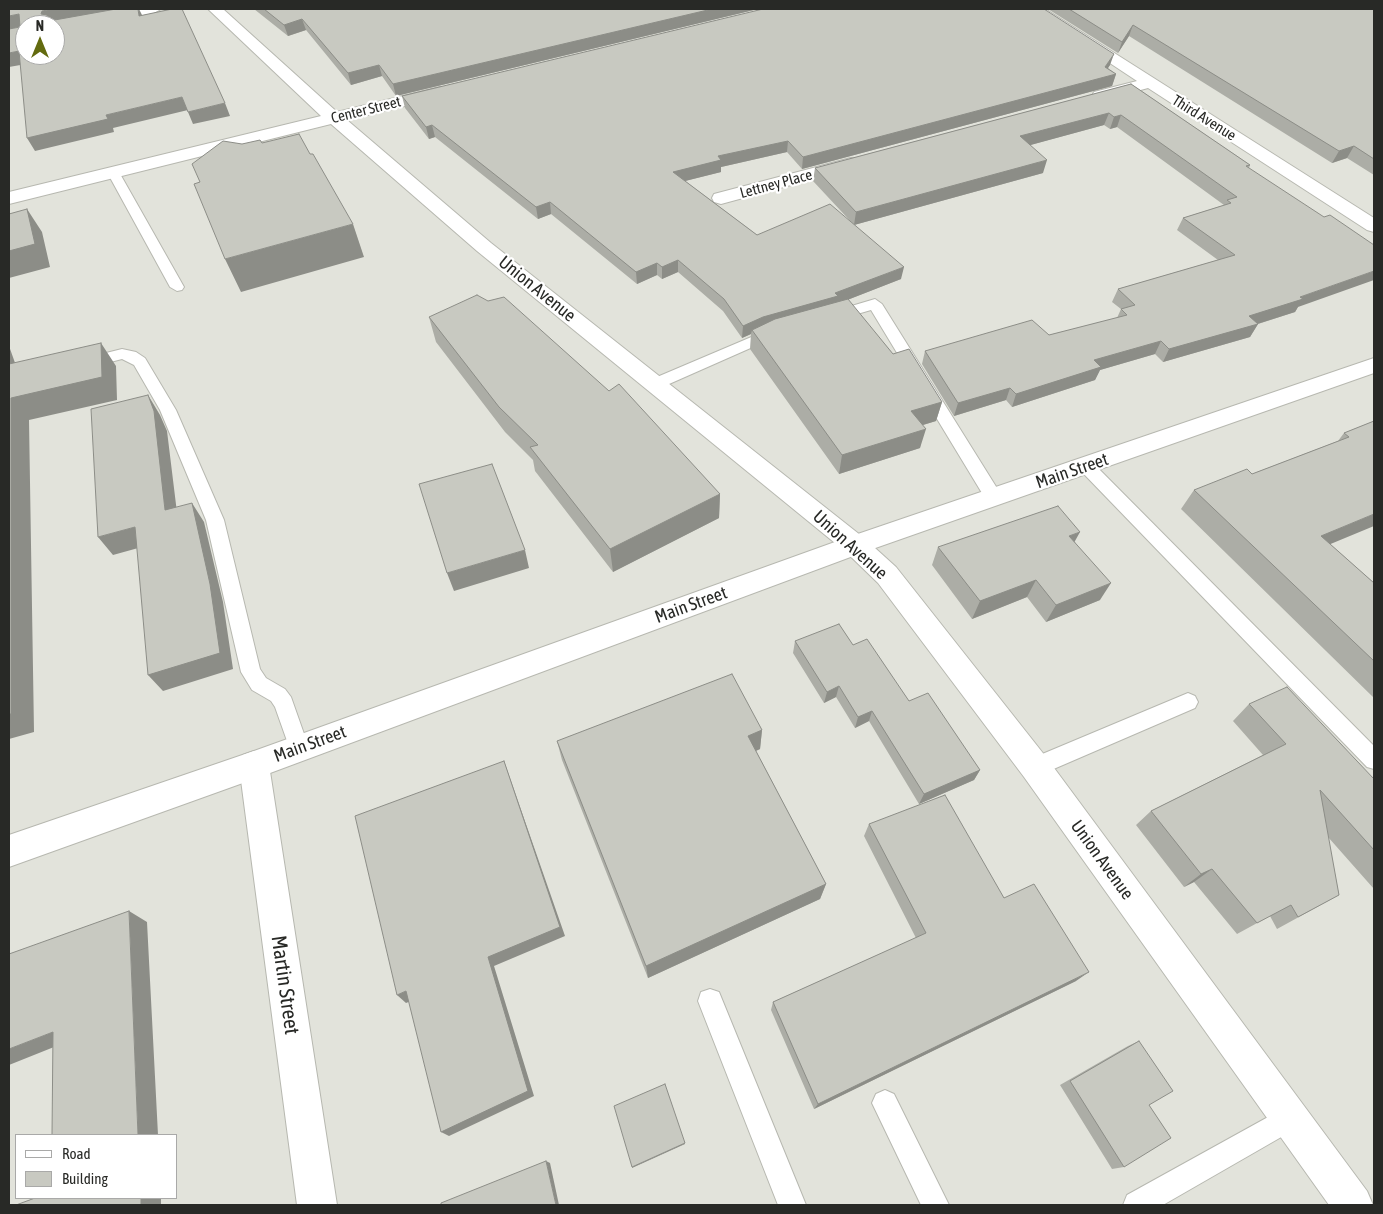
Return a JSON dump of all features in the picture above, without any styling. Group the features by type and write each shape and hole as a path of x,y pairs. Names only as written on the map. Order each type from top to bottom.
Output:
{"street":[{"path":"65,25 154,9"},
{"name":"Union Avenue","path":"215,9 334,117 484,246 855,545 886,575 1035,768 1352,1205"},
{"name":"Third Avenue","path":"1035,9 1374,226"},
{"path":"1084,100 1149,83"},
{"name":"Center Street","path":"9,198 456,88"},
{"name":"Lettney Place","path":"721,198 864,160"},
{"name":"Main Street","path":"9,851 254,765 855,545 1374,365"},
{"name":"Martin Street","path":"254,765 317,1205"}],"lane":[{"path":"113,172 177,287"},
{"path":"821,319 875,304 994,498"},
{"path":"655,384 768,334 786,329"},
{"path":"75,366 122,354 140,362 168,410 215,520 250,672 259,684 278,695 284,702 299,748"},
{"path":"1086,466 1374,760"},
{"path":"1035,768 1188,702"},
{"path":"710,1000 792,1205"},
{"path":"885,1103 935,1205"},
{"path":"1137,1205 1288,1118"}],"building":[{"path":"9,9 53,9 42,11 41,14 47,15 19,14 9,16"},
{"path":"116,9 138,9 139,16 172,9 182,9 225,103 188,112 182,97 106,115 108,119 27,138 20,65 65,65 65,18"},
{"path":"264,9 712,9 393,84 379,65 348,73 302,19 284,25"},
{"path":"763,9 1044,9 1114,54 1105,67 1116,74 803,157 788,141 718,156 721,160 673,172 757,235 830,204 904,267 835,293 838,296 763,317 743,326 724,299 678,260 662,267 657,263 636,272 550,202 536,207 432,125 426,127 402,96"},
{"path":"1069,9 1374,9 1374,159 1354,146 1339,151 1133,25 1122,42"},
{"path":"15,28 15,52 9,53 9,29"},
{"path":"1131,84 1250,165 1246,166 1324,217 1330,215 1374,245 1374,271 1300,297 1303,299 1249,316 1258,324 1169,349 1161,341 1094,360 1101,367 1016,394 1010,388 958,403 925,351 1032,320 1049,335 1127,315 1121,309 1135,305 1118,289 1235,255 1183,218 1231,203 1227,200 1237,197 1121,115 1114,117 1109,113 1020,136 1047,160 856,212 815,168"},
{"path":"299,134 310,154 313,154 353,224 225,259 194,184 200,182 192,164 223,141 242,144 260,140 262,143"},
{"path":"27,209 35,244 9,251 9,214"},
{"path":"477,295 488,301 504,297 609,391 619,384 720,494 610,549 530,447 538,445 499,407 429,317"},
{"path":"848,299 893,354 909,349 942,402 911,411 926,429 842,455 752,330 775,319"},
{"path":"101,343 102,377 11,398 11,714 9,714 9,364"},
{"path":"148,395 154,411 165,510 192,503 210,584 220,653 148,675 135,527 98,537 91,409"},
{"path":"1374,421 1374,514 1321,536 1374,583 1374,661 1194,490 1247,469 1252,474 1349,437 1344,433"},
{"path":"492,464 525,550 447,573 419,484"},
{"path":"1058,506 1080,532 1069,536 1111,583 1056,605 1036,580 980,601 938,547"},
{"path":"839,624 853,645 867,639 909,701 928,693 980,770 924,794 872,711 858,717 839,686 827,692 795,641"},
{"path":"732,674 762,730 748,736 826,884 646,966 557,741"},
{"path":"1287,687 1374,779 1374,850 1320,790 1339,895 1298,917 1291,905 1257,923 1212,869 1201,874 1151,811 1286,744 1249,704"},
{"path":"504,761 560,927 488,957 528,1091 441,1132 406,991 397,995 355,816"},
{"path":"945,795 1004,898 1034,884 1089,972 818,1104 773,1002 926,933 869,824"},
{"path":"129,911 138,1134 52,1134 53,1032 9,1049 9,954"},
{"path":"1139,1041 1173,1091 1149,1105 1171,1138 1124,1167 1070,1081"},
{"path":"665,1084 685,1143 632,1167 614,1106"},
{"path":"546,1161 556,1205 441,1205 441,1203"},
{"path":"32,1199 141,1199 141,1205 16,1205"}]}
